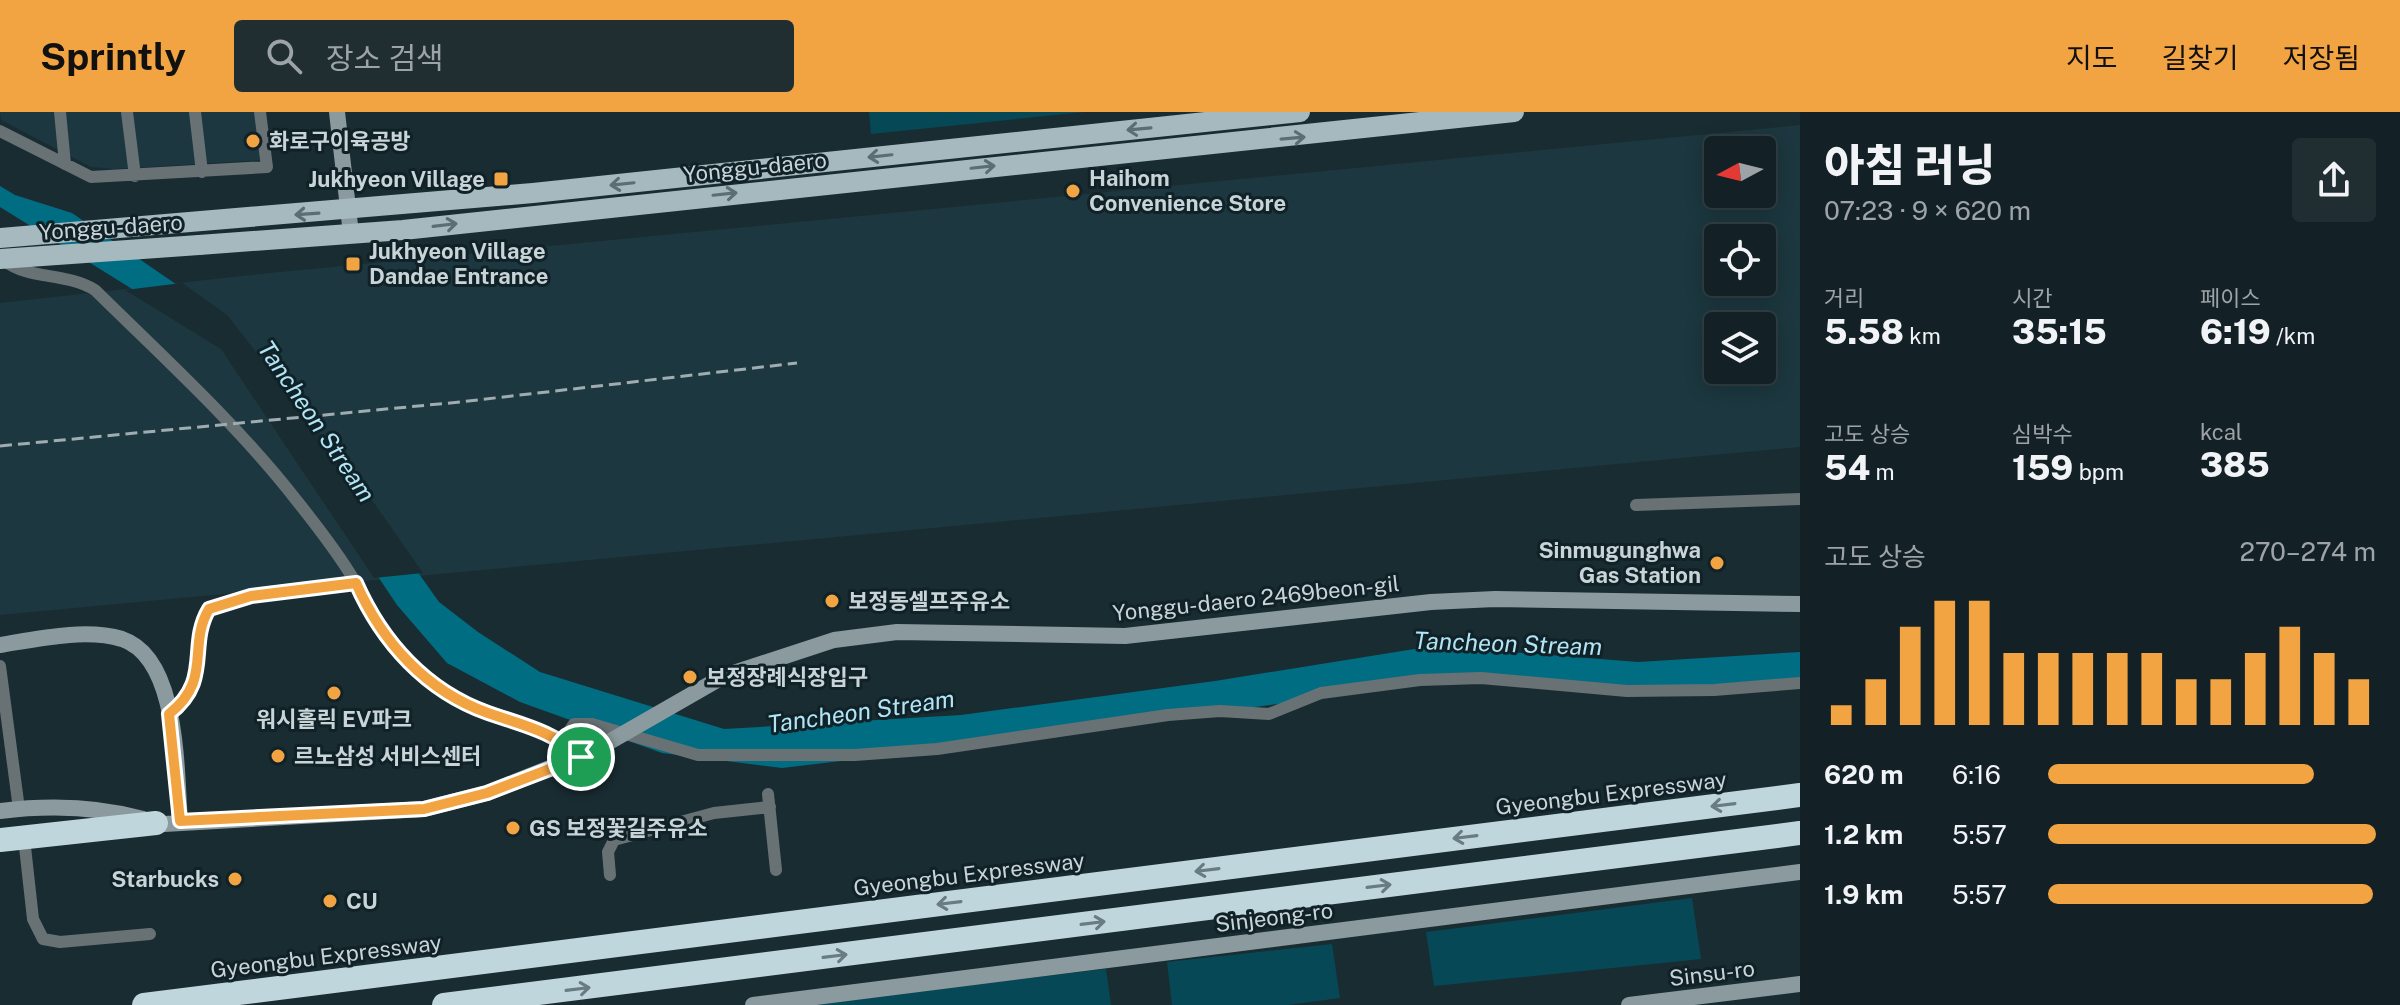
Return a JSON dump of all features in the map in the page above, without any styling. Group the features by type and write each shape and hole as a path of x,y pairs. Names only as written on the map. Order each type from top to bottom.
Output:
{"highway":[{"name":"Gyeongbu Expressway","path":"144,1005 1800,795"},
{"path":"0,826 46,821 156,823"},
{"path":"0,840 156,823"},
{"path":"444,1005 1800,833"}],"main road":[{"path":"1236,120 1256,112"},
{"name":"Yonggu-daero","path":"0,238 349,210 1300,112"},
{"name":"Yonggu-daero","path":"0,258 351,234 1354,122 1514,112"}],"street":[{"path":"60,112 65,164"},
{"path":"127,112 135,176"},
{"path":"195,112 202,172"},
{"path":"0,131 91,177 202,172 267,167 260,112"},
{"path":"337,112 351,234"},
{"path":"0,258 25,271 78,280 95,290 181,374 296,499 356,583 382,631 444,693 563,740 588,754"},
{"path":"1636,505 1800,499"},
{"path":"169,714 187,700 194,684 209,609 251,596 356,583"},
{"name":"Yonggu-daero 2469beon-gil","path":"588,754 724,676 811,646 879,633 1125,636 1431,602 1495,599 1800,604"},
{"path":"0,645 86,635 129,642 151,660 163,680 180,821"},
{"path":"0,666 19,809"},
{"path":"563,740 574,724 592,724 698,755 855,755 937,749 1168,715 1220,711 1269,714 1321,693 1420,680 1481,678 1627,691 1714,690 1800,683"},
{"path":"0,852 109,836 156,823 424,809 487,793 588,754"},
{"path":"610,875 608,852 614,840 769,800 776,870"},
{"path":"0,811 113,811 156,823"},
{"path":"25,847 33,919 43,939 60,942 150,934"},
{"name":"Sinjeong-ro","path":"753,1005 1800,872"},
{"name":"Sinsu-ro","path":"1629,1005 1800,984"}],"shaded area":[{"path":"0,112 258,112 263,160 114,169 91,167 1,120"},
{"path":"869,112 1085,112 871,134"},
{"path":"1800,125 1800,447 0,615 0,303 250,275"},
{"name":"Tancheon Stream","path":"0,186 15,195 72,213 224,317 371,506 439,602 478,632 540,672 724,729 961,715 1215,681 1433,646 1638,662 1800,652 1800,684 1699,692 1398,680 1285,703 782,768 662,753 520,702 447,663 397,605 224,346 0,207"},
{"path":"1692,898 1701,959 1434,986 1426,932"},
{"path":"1332,944 1340,998 1288,1005 1172,1005 1167,962"},
{"path":"1106,969 1111,1005 798,1005"}],"pier":[{"path":"182,283 227,315 374,503 423,573 374,578 221,349 125,290"}],"railway":[{"path":"0,446 460,402 797,363"}],"place":[{"name":"화로구이육공방","path":"253,141"},
{"name":"Jukhyeon Village","path":"501,179"},
{"name":"Haihom Convenience Store","path":"1073,191"},
{"name":"Jukhyeon Village Dandae Entrance","path":"353,264"},
{"name":"Sinmugunghwa Gas Station","path":"1717,563"},
{"name":"보정동셀프주유소","path":"832,601"},
{"name":"보정장례식장입구","path":"690,677"},
{"name":"워시홀릭 EV파크","path":"334,693"},
{"name":"르노삼성 서비스센터","path":"278,756"},
{"name":"GS 보정꽃길주유소","path":"513,828"},
{"name":"Starbucks","path":"235,879"},
{"name":"CU","path":"330,901"}],"route":[{"path":"356,583 382,631 399,652 444,693 490,714 551,733 581,757 487,793 424,809 180,821 169,714 187,700 194,684 202,631 209,609 219,603 251,596 356,583"}]}
